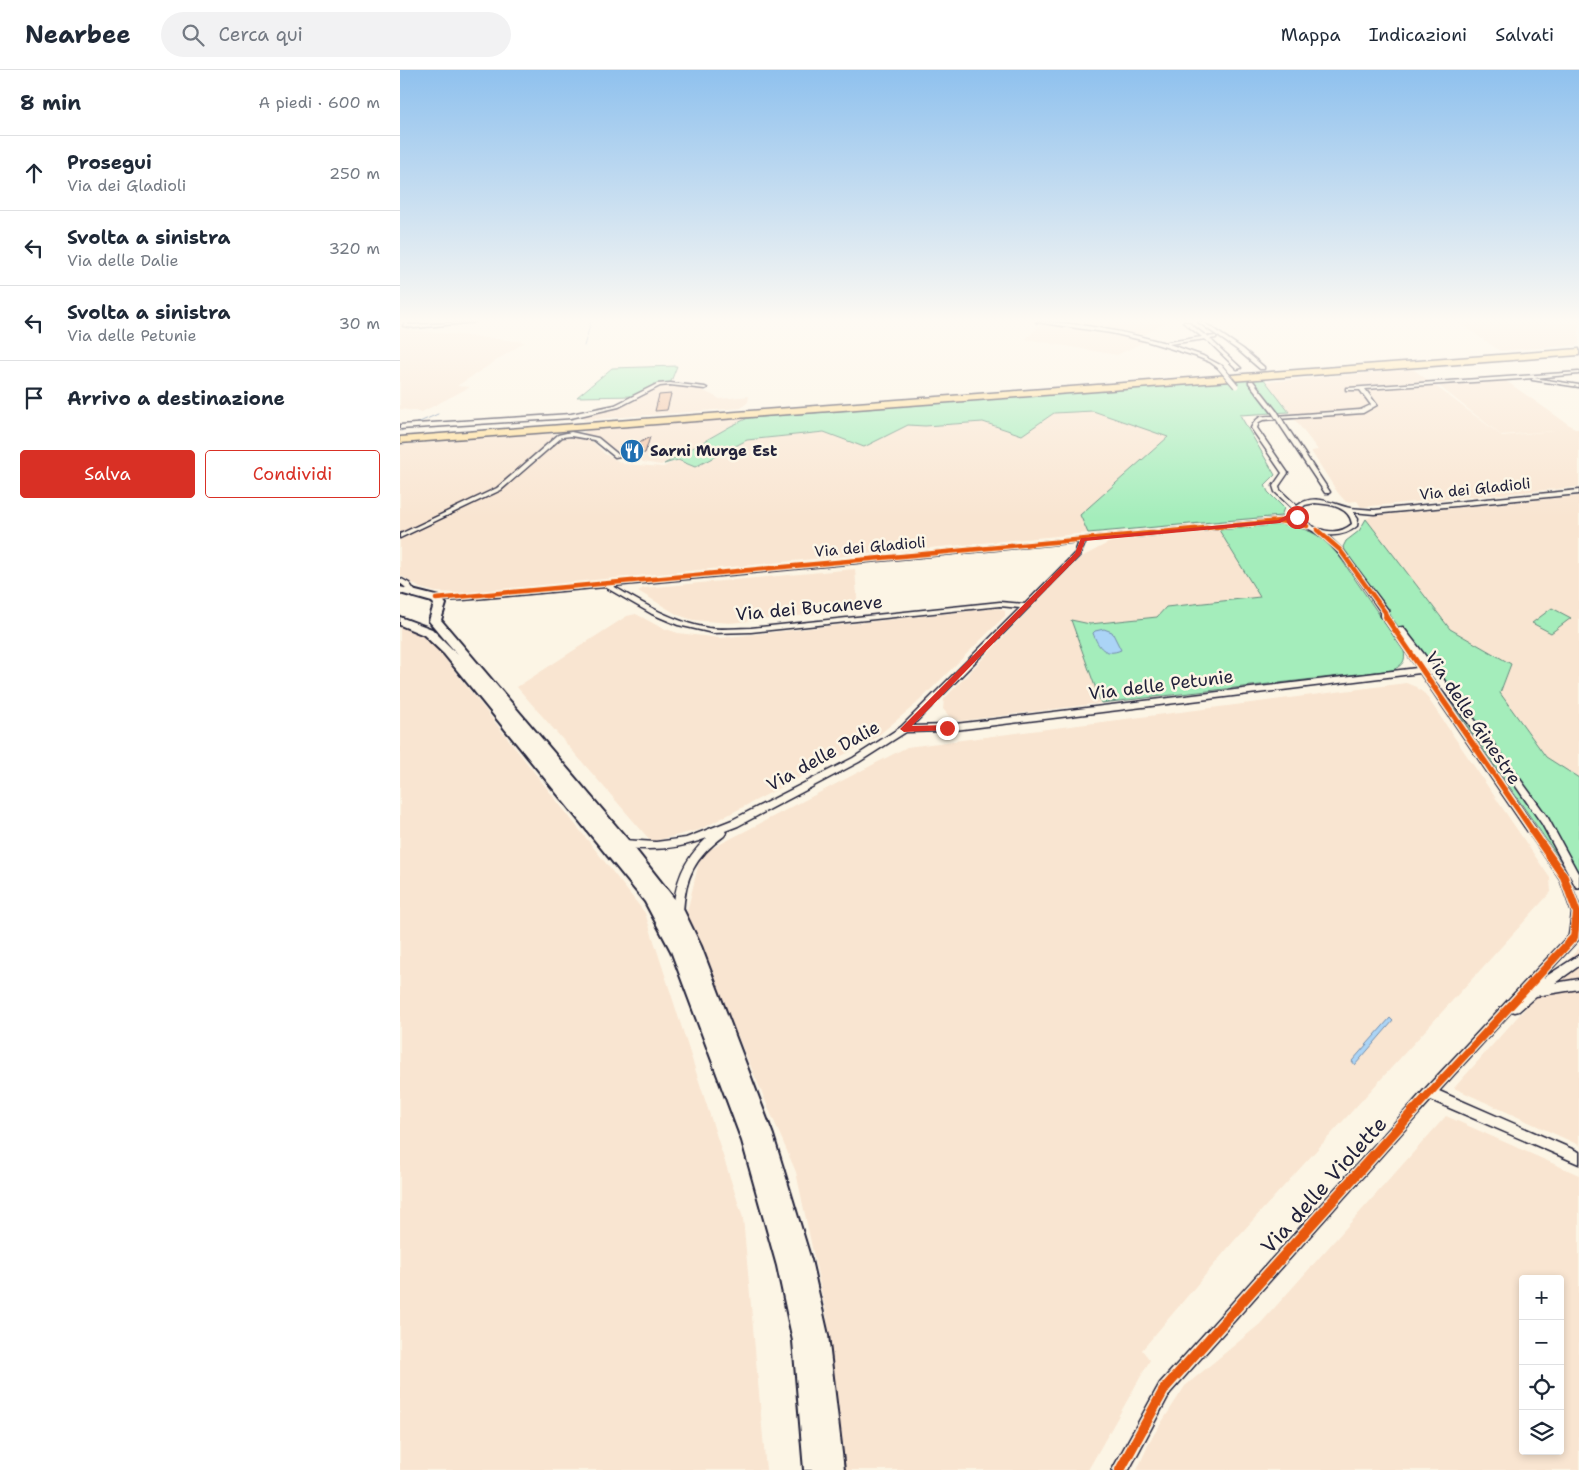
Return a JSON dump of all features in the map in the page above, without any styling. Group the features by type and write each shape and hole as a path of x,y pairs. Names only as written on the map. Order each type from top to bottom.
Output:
{"highway":[{"path":"400,436 1067,387"},
{"path":"400,440 1090,387"}],"main road":[{"path":"400,590 436,599 440,604 435,621 623,844 678,916 695,952 763,1135 800,1260 817,1335 832,1470"},
{"path":"403,622 423,619 437,611"},
{"path":"403,622 428,632 448,651 651,897 678,948 752,1141 788,1266 804,1340 816,1470"}],"street":[{"path":"400,427 571,416 616,406 654,387"},
{"path":"699,387 705,388"},
{"path":"1254,387 1273,416 1281,422 1327,492"},
{"path":"1348,389 1370,387"},
{"path":"1307,526 1301,522 1296,511 1284,497 1277,492 1276,486 1285,473 1254,428 1257,421 1273,416 1286,417 1361,412 1370,409 1374,405 1361,388"},
{"path":"400,536 500,489 560,436 571,434 596,439 617,456"},
{"name":"Via dei Gladioli","path":"1280,521 1296,511 1302,504 1310,502 1325,502 1346,509 1374,512 1579,492"},
{"path":"1284,497 1310,502"},
{"path":"1346,509 1353,515 1356,521"},
{"name":"Via dei Gladioli","path":"436,599 1280,521 1332,533 1348,531 1355,525 1356,521 1374,512"},
{"name":"Via delle Ginestre","path":"1317,530 1340,550 1385,612 1385,616 1564,877 1577,913 1574,937"},
{"path":"1340,550 1340,542 1348,531"},
{"name":"Via delle Dalie","path":"623,844 656,846 686,842 736,823 856,760 904,729 1078,554 1083,540"},
{"path":"400,580 407,585 414,595"},
{"name":"Via dei Bucaneve","path":"605,584 654,614 680,624 710,631 751,630 1000,604 1026,606"},
{"path":"437,611 463,598"},
{"path":"1385,612 1412,643 1509,770 1545,821 1579,884"},
{"name":"Via delle Petunie","path":"904,729 947,728 1422,670"},
{"path":"678,916 681,884 689,863 706,842 736,823"},
{"name":"Via delle Violette","path":"1120,1470 1165,1388 1429,1092 1574,937"},
{"path":"1484,1033 1534,992 1579,960"},
{"path":"1534,992 1579,984"},
{"path":"1429,1092 1579,1158"}],"shaded area":[{"path":"400,387 469,387 422,412 400,409"},
{"path":"656,387 697,387 720,399 749,396 748,402 741,408 584,420 583,415 617,407"},
{"path":"1270,387 1437,387 1502,436 1554,431 1501,435 1441,387 1515,387 1575,429 1579,429 1579,487 1361,507 1357,501 1346,502 1338,493 1311,451 1318,450"},
{"path":"1093,411 1169,436 1080,515 1088,533 458,593 435,592 420,588 400,575 400,445 551,434 591,440 605,454 624,464 663,467 678,460 695,467 747,440 824,432 864,447 908,425 925,426 983,422 1022,435 1054,413"},
{"path":"747,416 748,418 661,465 643,462 637,455 618,455 619,449 614,451 598,438 582,435 589,427"},
{"path":"1579,496 1579,778 1546,757 1500,693 1511,664 1450,629 1366,519 1372,516"},
{"path":"1219,530 1260,597 1166,607 1157,617 1090,624 1071,620 1101,703 961,721 949,716 943,709 944,699 1078,559 1108,543 1125,539"},
{"path":"855,569 858,610 730,623 693,620 678,615 638,591 644,588"},
{"path":"998,608 1005,611 1005,616 916,704 874,739 699,830 654,841 650,840 517,687 627,616 636,614 660,627 678,633 720,638"},
{"path":"400,627 427,636 645,913 743,1218 766,1470 400,1470"},
{"path":"1406,683 1416,687 1425,694 1550,878 1551,892 1233,1242 1142,1350 1150,1360 1088,1470 844,1470 827,1318 796,1172 686,916 701,854 907,747"},
{"path":"1579,948 1579,1145 1454,1088"},
{"path":"1446,1116 1579,1175 1579,1470 1137,1470 1151,1439 1185,1386 1260,1324"}],"green space":[{"path":"589,387 655,387 636,396 577,397"},
{"path":"1143,387 1270,387 1289,412 1240,415 1275,475 1265,485 1268,492 1284,508 1281,516 1088,533 1080,515 1168,437 1093,411 1054,413 1022,435 983,422 925,426 908,425 864,447 824,432 747,440 695,467 678,460 664,464 748,418"},
{"path":"1366,519 1450,629 1511,664 1500,693 1546,757 1579,778 1579,880 1570,874 1343,547 1346,541 1359,531"},
{"path":"1284,524 1304,529 1317,535 1333,547 1404,651 1404,661 1401,665 1393,670 1101,703 1071,620 1090,624 1157,617 1166,607 1260,597 1219,530"},
{"path":"1552,608 1571,618 1551,633 1532,623"}],"water":[{"path":"1104,629 1112,632 1121,650 1115,652 1106,651 1097,643 1093,633"},
{"path":"1390,1018 1393,1021 1355,1065 1352,1061"}],"building":[{"path":"671,394 667,410 655,411 659,395"},
{"name":"Sarni Murge Est","path":"650,437 645,453 623,456 625,449"}],"waterway":[{"path":"415,424 438,414"},
{"path":"401,431 406,428"}],"cycle path":[{"path":"436,599 1280,521 1307,526"},
{"path":"1120,1470 1165,1388 1429,1093 1574,937 1577,913 1564,877 1385,616 1385,612 1340,550 1317,530"}],"place":[{"name":"Sarni Murge Est","path":"632,451"}],"route":[{"path":"947,728 904,729 1078,554 1083,540 1280,521 1296,512 1297,517"}]}
